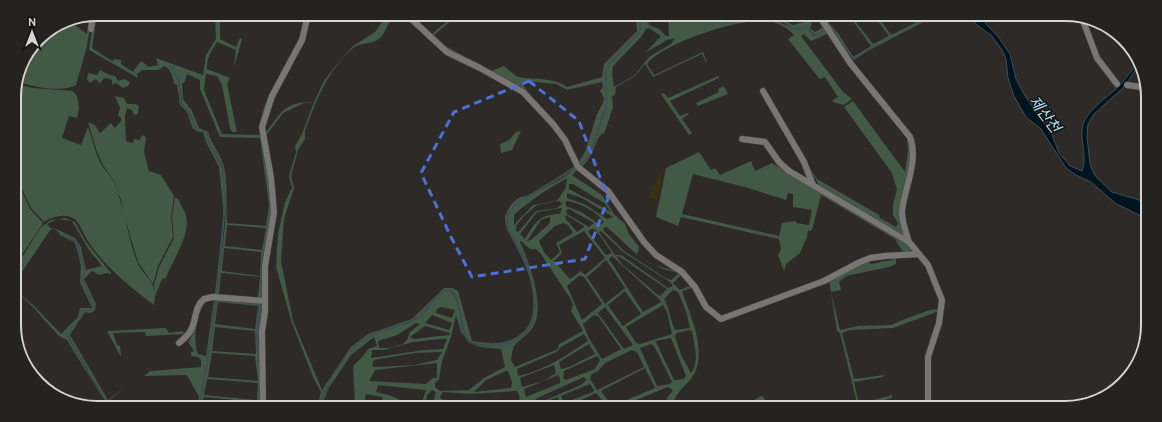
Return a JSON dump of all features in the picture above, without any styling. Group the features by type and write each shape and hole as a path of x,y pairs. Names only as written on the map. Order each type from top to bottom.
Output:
{"street":[{"path":"91,29 92,21"},
{"path":"263,401 262,331 265,302 266,253 274,212 271,178 262,127 272,96 302,40 307,21"},
{"path":"413,21 447,52 480,68 523,92 553,124 565,140 578,167 608,191 644,242 656,255 682,272 692,282 706,307 721,319 824,282 853,265 870,258 919,254"},
{"path":"823,21 851,64 910,137 912,146 911,165 902,212 904,226 909,242"},
{"path":"1084,24 1097,58 1117,84"},
{"path":"1127,85 1140,87"},
{"path":"763,91 804,162 812,184"},
{"path":"742,139 765,142 779,162 789,171 909,242 928,265 942,300 939,323 928,357 928,401"},
{"path":"179,343 187,336 192,328 200,304 204,299 213,297 265,302"}],"highlighted area":[{"path":"529,81 579,121 608,199 585,259 472,277 451,237 421,173 454,112"}],"green space":[{"path":"88,21 91,21 87,46 76,85 63,89 56,89 39,87 23,83 27,68 36,52 52,52 52,36 63,29 74,25 87,34"},
{"path":"93,21 96,21 92,48 112,61 115,59 121,60 121,64 133,72 140,62 143,62 148,67 158,65 156,58 203,75 206,55 216,39 215,21 220,21 220,39 236,47 240,38 242,39 234,67 236,50 217,42 210,54 207,69 230,78 227,84 237,132 232,132 230,128 222,85 217,76 206,74 204,90 222,134 260,135 263,112 266,103 291,59 300,38 304,21 306,21 303,35 262,123 272,215 262,297 259,299 208,296 194,314 196,305 200,299 206,295 215,293 223,224 223,206 219,167 206,142 203,132 206,132 207,139 222,168 225,205 217,294 226,205 223,167 208,139 207,131 197,130 189,111 182,104 179,79 169,65 178,80 181,105 188,111 196,130 193,129 187,112 180,104 177,85 174,84 169,70 165,66 158,70 142,70 137,74 138,78 89,50","holes":["187,74 200,80 200,89 220,137 260,138 269,205 266,226 227,223 224,166 208,131 199,128 192,111 183,99 182,83 184,83","227,225 266,228 262,250 225,246","224,248 261,252 260,276 222,271","221,273 260,277 258,298 219,295"]},
{"path":"383,21 390,21 379,39 359,45 352,49 343,58 329,77 323,87 309,120 305,131 305,139 298,150 291,176 294,188 284,219 281,261 293,321 322,390 351,347 368,334 412,319 444,288 452,288 458,291 472,341 498,343 510,340 522,333 529,325 532,315 534,304 533,293 523,259 507,230 505,216 511,205 516,200 523,196 527,196 575,166 574,160 579,170 587,176 577,170 572,175 602,195 614,214 625,224 629,234 639,247 637,254 607,227 603,228 604,231 624,251 667,279 671,280 678,274 676,272 655,266 642,258 656,266 681,272 680,276 673,283 680,290 692,285 695,289 692,288 682,291 696,334 699,356 697,366 693,376 674,401 667,401 667,398 673,390 668,387 634,401 624,401 655,388 645,368 601,391 608,401 603,401 596,393 579,401 569,401 593,392 594,390 590,384 561,396 563,401 559,401 558,397 543,401 581,385 586,380 584,377 535,400 538,401 518,401 520,398 517,391 470,394 443,392 440,396 441,399 451,401 433,401 436,392 432,390 427,395 426,401 422,401 426,390 378,385 376,392 389,395 402,401 382,401 383,397 366,394 365,401 355,401 353,366 368,349 377,346 374,337 351,355 328,389 322,401 329,385 340,365 355,347 346,356 339,365 327,385 321,401 319,401 321,392 313,377 292,323 276,267 278,234 285,202 292,188 289,176 296,152 295,146 302,134 324,81 332,70 353,46 375,32","holes":["576,167 570,173 514,207 526,197","567,178 566,187 556,201 533,205 514,225 514,215 518,211 542,193","569,184 573,184 604,203 611,212 569,189","567,193 582,198 613,217 607,219 586,205 567,198","559,201 562,204 557,208 536,211 520,230 518,232 516,231 516,226 525,215 537,205","566,201 593,211 604,223 599,224 581,212 566,206","562,208 560,214 553,214 538,220 525,239 520,234 537,212","569,209 594,223 589,227 567,214 566,210","566,215 584,227 577,232 565,218","550,217 550,222 531,240 527,241 541,220","507,220 512,235 521,249 532,280 535,294 533,320 528,331 518,340 504,345 475,345 501,349 505,367 484,378 469,390 440,391 435,387 435,383 439,379 442,361 451,337 456,315 461,332 469,343 473,345 466,338 463,332 455,296 450,291 438,297 421,316 409,323 397,327 421,314 442,292 451,290 458,300 464,329 470,341 483,345 506,343 519,337 528,328 533,317 533,290 526,264 507,226","563,223 568,225 573,233 556,243 560,252 551,260 544,252 539,241 555,226","592,229 596,230 612,253 607,255 605,254 588,231","584,231 605,258 585,275 581,271 570,279 554,261 562,253 559,245","601,231 623,252 670,282 673,286 668,288 621,255 615,255 599,232","521,241 530,249 536,249 541,254 570,298 573,305 571,311 583,331 559,344 558,349 515,367 511,360 513,348 534,325 538,306 537,295 528,260 520,242","612,256 661,302 643,312 609,259","616,256 620,257 667,289 660,296 658,295 623,265","606,260 625,288 605,304 587,277","580,275 584,277 602,304 582,320 567,286","673,290 678,292 686,311 690,328 675,330 664,299","625,291 641,314 623,326 608,305","663,305 667,312 672,334 640,344 636,343 626,327","441,307 455,310 452,318 436,313 437,309","605,307 633,345 624,349 598,313","432,315 452,323 449,330 425,323","594,315 598,316 621,349 602,359 589,338 583,324","416,323 420,324 410,332 407,340 403,344 390,348 379,348 378,341 397,335","425,326 450,333 449,335 414,339 410,337","689,330 692,331 696,358 694,368 691,373 681,355 675,336 677,333","584,334 588,341 554,362 527,374 518,376 517,369 557,352 561,347","671,338 686,376 684,379 674,380 656,341","447,339 443,349 424,350 371,358 372,350 384,350 413,342","589,344 595,354 569,367 561,369 559,362","651,344 654,346 672,382 670,384 657,386 640,348","632,350 637,352 644,367 597,390 590,379 591,375 598,371 605,363","442,352 437,360 414,365 372,366 374,360 415,353","597,356 600,360 595,369 566,380 563,378 564,371","437,363 437,378 433,378 426,384 369,381 375,370","554,365 556,373 543,381 522,387 520,378","506,371 508,371 512,382 511,388 474,392 486,380","558,375 560,378 560,383 526,397 524,389"]},
{"path":"415,21 418,21 431,35 447,21 450,21 433,36 444,45 491,71 504,66 518,77 550,80 567,87 602,77 604,64 637,31 636,21 639,21 639,32 610,63 606,71 606,107 588,157 579,166 568,143 558,128 522,90 443,48","holes":["522,82 556,84 567,90 602,82 603,87 600,91 604,98 603,103 597,114 585,152 579,162 561,130 525,88"]},
{"path":"640,21 648,21 649,25 659,29 666,36 669,36 668,21 733,21 722,24 740,21 761,21 745,22 726,26 687,39 670,47 647,64 654,75 703,52 707,62 702,54 653,77 645,64 634,77 616,87 615,95 612,96 613,107 604,134 602,133 599,137 592,154 581,168 579,166 589,157 607,107 607,71 611,63 640,32","holes":["649,28 661,36 645,53 667,40 675,38 671,44 649,57 634,76 614,87 612,74 613,66 641,37 646,29"]},
{"path":"761,21 776,21 797,30 807,27 813,35 816,36 825,30 816,35 807,26 797,29 780,21 786,21 793,25 804,21 810,21 812,24 810,28 815,32 822,28 819,21 822,21 866,88 827,34 811,41 804,34 801,36 843,92 852,99 844,105 833,102 833,100 838,97 825,77 820,79 818,77 788,39 794,35 781,25 773,22"},
{"path":"825,21 828,21 838,33 853,57 871,46 853,21 855,21 873,44 889,36 878,21 881,21 891,35 919,21 923,21 853,59 832,29 830,29"},
{"path":"100,70 115,76 118,81 125,79 130,82 128,86 123,88 116,83 112,85 112,80 107,78 103,79 100,84 96,79 90,83 87,79 88,73 97,75"},
{"path":"718,76 719,78 670,101 680,116 689,114 682,119 692,133 689,135 661,94 664,93 668,98"},
{"path":"22,85 33,88 73,91 77,96 79,108 77,118 69,116 62,138 81,145 88,127 98,158 104,169 113,180 117,191 136,259 142,271 152,284 155,297 154,305 110,268 88,241 80,225 73,218 66,216 54,217 44,222 31,208 21,187 21,92"},
{"path":"724,86 728,94 698,106 696,103 719,92 718,89"},
{"path":"869,89 907,135 911,147 910,164 903,195 905,237 819,185 807,164 817,179 879,215 880,218 896,227 898,223 893,215 893,204 897,190 892,173 844,107 853,101 905,172 908,151 907,138 867,90"},
{"path":"115,96 124,98 127,104 136,104 139,106 138,114 134,115 132,110 127,108 125,116 126,141 133,143 134,139 140,140 142,135 146,137 144,152 149,171 161,175 174,196 171,217 173,237 158,266 153,284 138,262 121,200 114,181 103,165 97,152 88,122 95,125 100,133 111,123 115,128 121,121 121,118 118,115 120,108"},
{"path":"304,102 314,102 304,103 283,113 265,137 264,135 284,110 289,106"},
{"path":"521,131 512,150 501,153 500,144 509,140 516,132"},
{"path":"699,152 711,170 715,168 720,175 751,161 755,171 772,163 896,237 909,246 911,253 879,254 823,279 865,257 882,253 903,252 895,239 821,195 812,230 808,231 800,253 786,264 784,271 778,255 781,249 779,239 681,217 678,226 656,217 666,168","holes":["693,174 745,187 786,200 788,193 793,194 793,207 812,210 809,225 796,223 796,221 782,223 779,236 682,214"]},
{"path":"584,171 612,192 647,244 637,231 614,196"},
{"path":"21,190 30,209 43,223 21,256"},
{"path":"175,197 179,200 186,215 187,224 182,242 166,278 162,279 155,296 154,285 159,267 174,238 172,217"},
{"path":"65,218 75,222 86,242 112,274 107,273 99,275 92,271 84,279 96,304 95,310 91,313 85,312 70,335 108,400 125,387 108,401 106,401 67,334 80,318 83,310 91,311 95,307 83,281 85,269 78,244 75,240 61,234 74,241 77,245 84,269 82,281 94,307 91,310 82,309 80,317 66,334 104,401 67,340 59,336 21,296 33,305 61,334 78,317 80,308 92,308 80,282 81,266 74,242 60,235 54,228 75,238 81,247 86,270 102,266 89,250 72,221 58,219"},
{"path":"57,219 47,224 50,228 54,228 51,229 21,273 21,259 41,227 51,220"},
{"path":"896,259 896,264 889,267 846,276 839,282 841,290 831,292 840,330 858,326 891,325 930,310 939,309 939,311 893,328 850,330 842,333 854,379 885,375 883,377 854,382 858,401 857,401 840,333 837,331 829,280 868,261 871,264"},
{"path":"217,298 259,302 263,306 261,343 262,401 259,401 261,379 258,335 260,304 216,299 200,401 198,401 199,397 187,375 144,376 150,371 201,367 201,360 198,357 191,356 191,352 194,351 188,342 192,336 199,308 203,303 209,300","holes":["209,300 214,300 206,356 198,354 196,348 197,325 201,309"]},
{"path":"217,300 259,305 257,335 260,379 259,401 204,397 201,401","holes":["218,302 258,306 255,329 215,324","215,327 255,331 256,354 212,351","212,353 255,356 258,381 208,377","207,379 258,383 257,400 204,395"]},
{"path":"166,328 169,333 182,331 185,334 146,336 145,332 113,333 117,345 120,346 121,357 107,331"},
{"path":"892,395 892,398 881,401 870,401"},
{"path":"762,396 766,401 756,401 755,399"}],"sand":[{"path":"664,167 657,201 650,197 651,187 657,181"}],"water":[{"path":"974,21 984,21 999,38 1010,54 1016,79 1025,96 1051,132 1059,153 1070,166 1082,171 1084,160 1082,130 1085,119 1098,104 1117,88 1135,67 1136,70 1124,87 1094,114 1088,124 1087,137 1090,164 1094,174 1112,192 1141,201 1141,216 1115,203 1091,182 1076,175 1066,168 1041,129 1026,117 1014,96 1008,78 1006,59 1002,50 992,36"}],"waterway":[{"path":"580,166 588,157 606,107 606,71 610,63 639,32 640,21"},
{"path":"724,24 737,21"},
{"path":"777,21 783,25 797,29 807,27 816,35 825,30"},
{"path":"832,29 854,59 869,49 923,21"},
{"path":"169,66 178,79 181,105 188,111 196,130 206,132 208,139 223,167 225,205 217,294"},
{"path":"322,401 328,385 340,365 355,347 372,335 415,319 421,315 442,292 446,290 451,290 455,295 458,302 463,331 472,342 479,345 493,346 519,339 528,330 533,319 535,306 534,293 523,254 508,226 508,215 518,202 576,168"},
{"path":"262,266 270,221"},
{"path":"62,235 75,240 85,269 82,281 94,307 91,310 82,310 80,318 67,334 106,401"},
{"path":"261,296 262,283"},
{"path":"200,401 217,300"},
{"path":"234,302 260,305 257,335 260,364"},
{"path":"259,401 260,386"}],"water label":[{"name":"제산천","path":"1045,114"}]}
